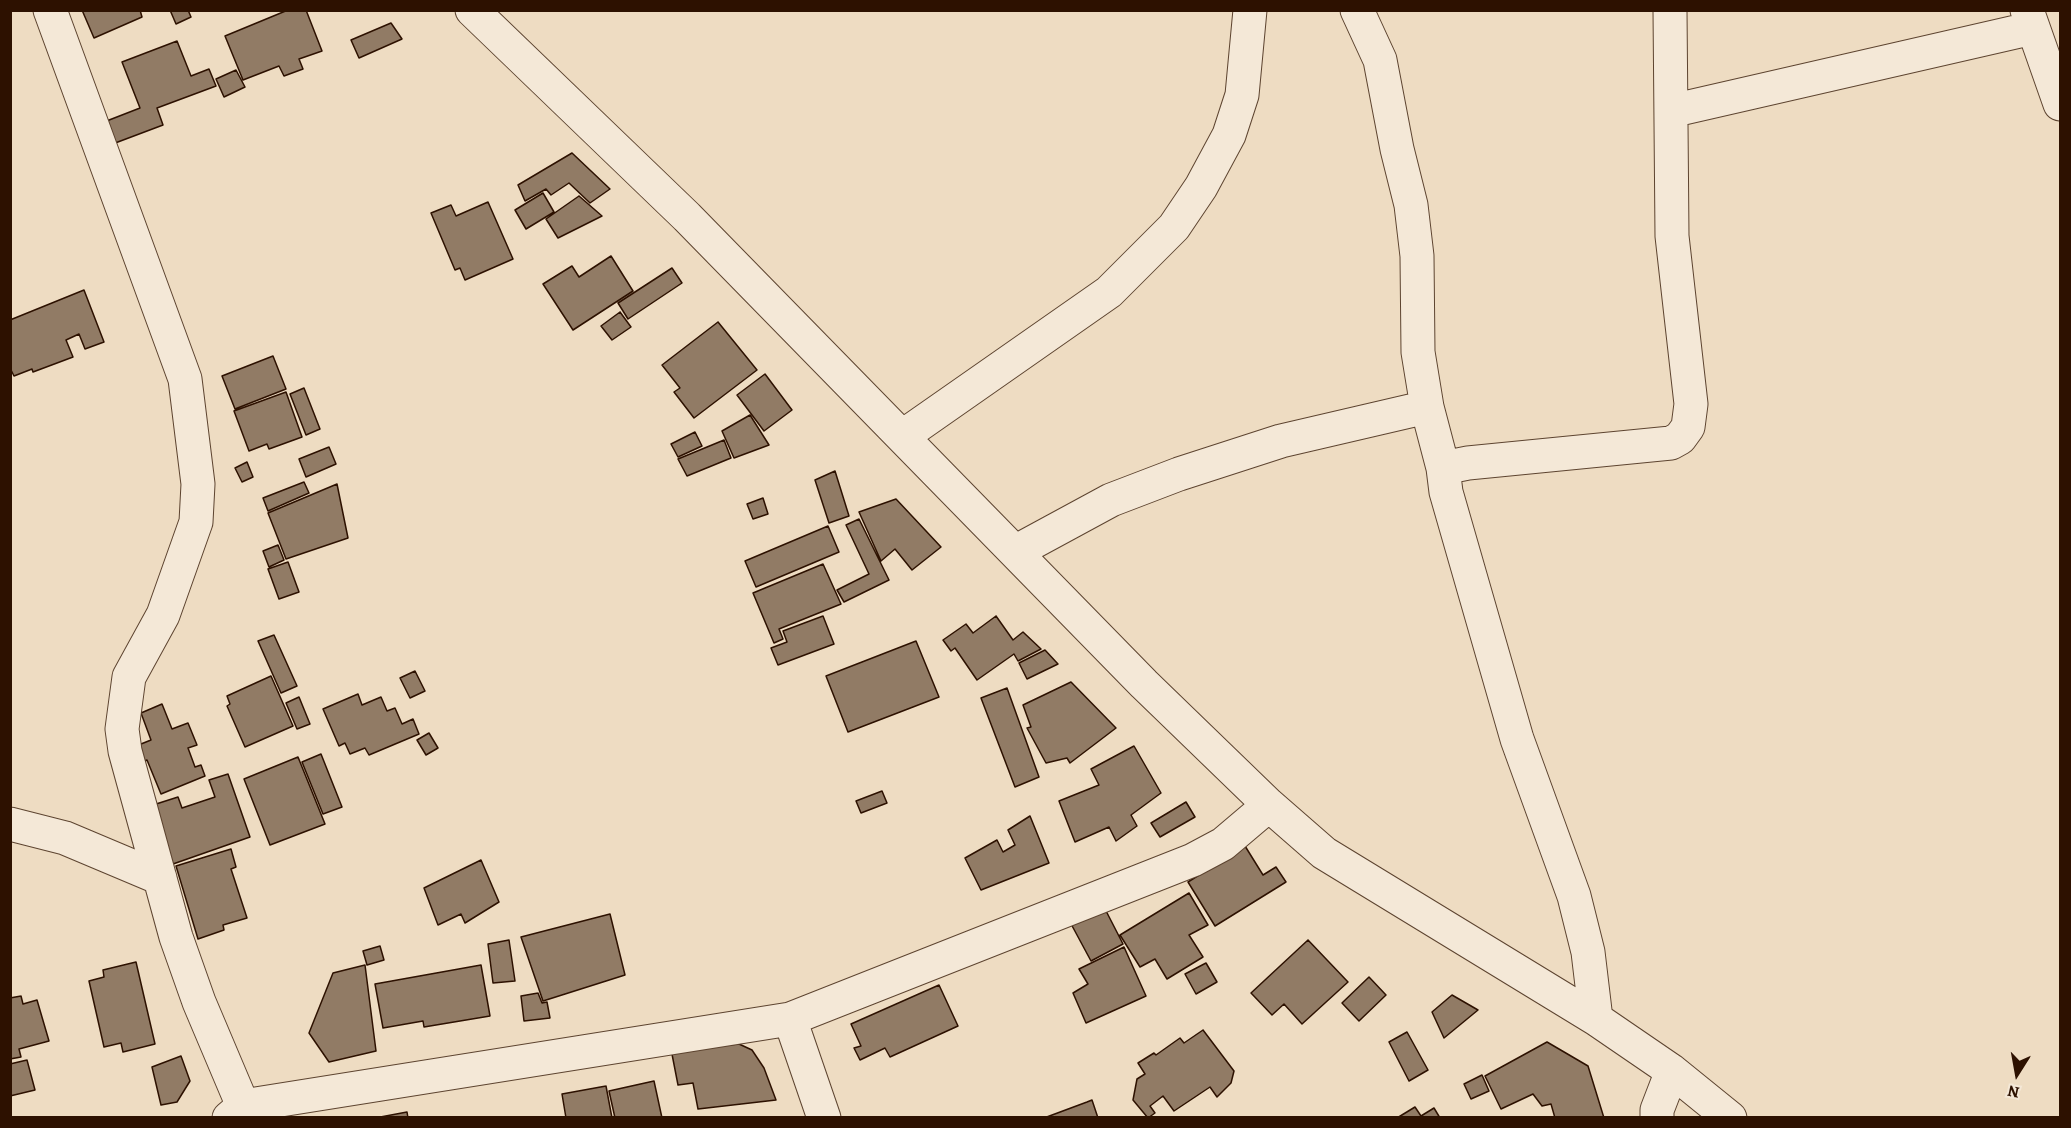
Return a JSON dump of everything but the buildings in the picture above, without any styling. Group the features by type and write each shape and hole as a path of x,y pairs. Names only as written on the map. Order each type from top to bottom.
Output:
{"street":[{"path":"50,10 184,379 192,421 198,484 196,522 163,615 129,677 123,711 125,751 160,878 236,1112 313,1108 790,1019 1193,860 1223,844 1269,805"},
{"path":"472,10 687,217 1015,552 1269,805 1324,853 1596,1019 1672,1071 1730,1118"},
{"path":"903,436 1109,292 1174,227 1201,187 1229,135 1242,95 1250,10"},
{"path":"1357,10 1380,60 1411,205 1417,256 1419,352 1427,407 1443,468 1446,492 1517,739 1574,896 1588,952 1596,1019"},
{"path":"1443,468 1468,463 1671,443 1680,438 1688,427 1691,404 1672,236 1670,10"},
{"path":"1671,111 2030,19 2061,104"},
{"path":"1015,552 1111,500 1179,474 1281,441 1427,407"},
{"path":"10,824 65,838 160,878"},
{"path":"790,1019 824,1118"},
{"path":"1657,1118 1657,1110 1672,1071"}]}
